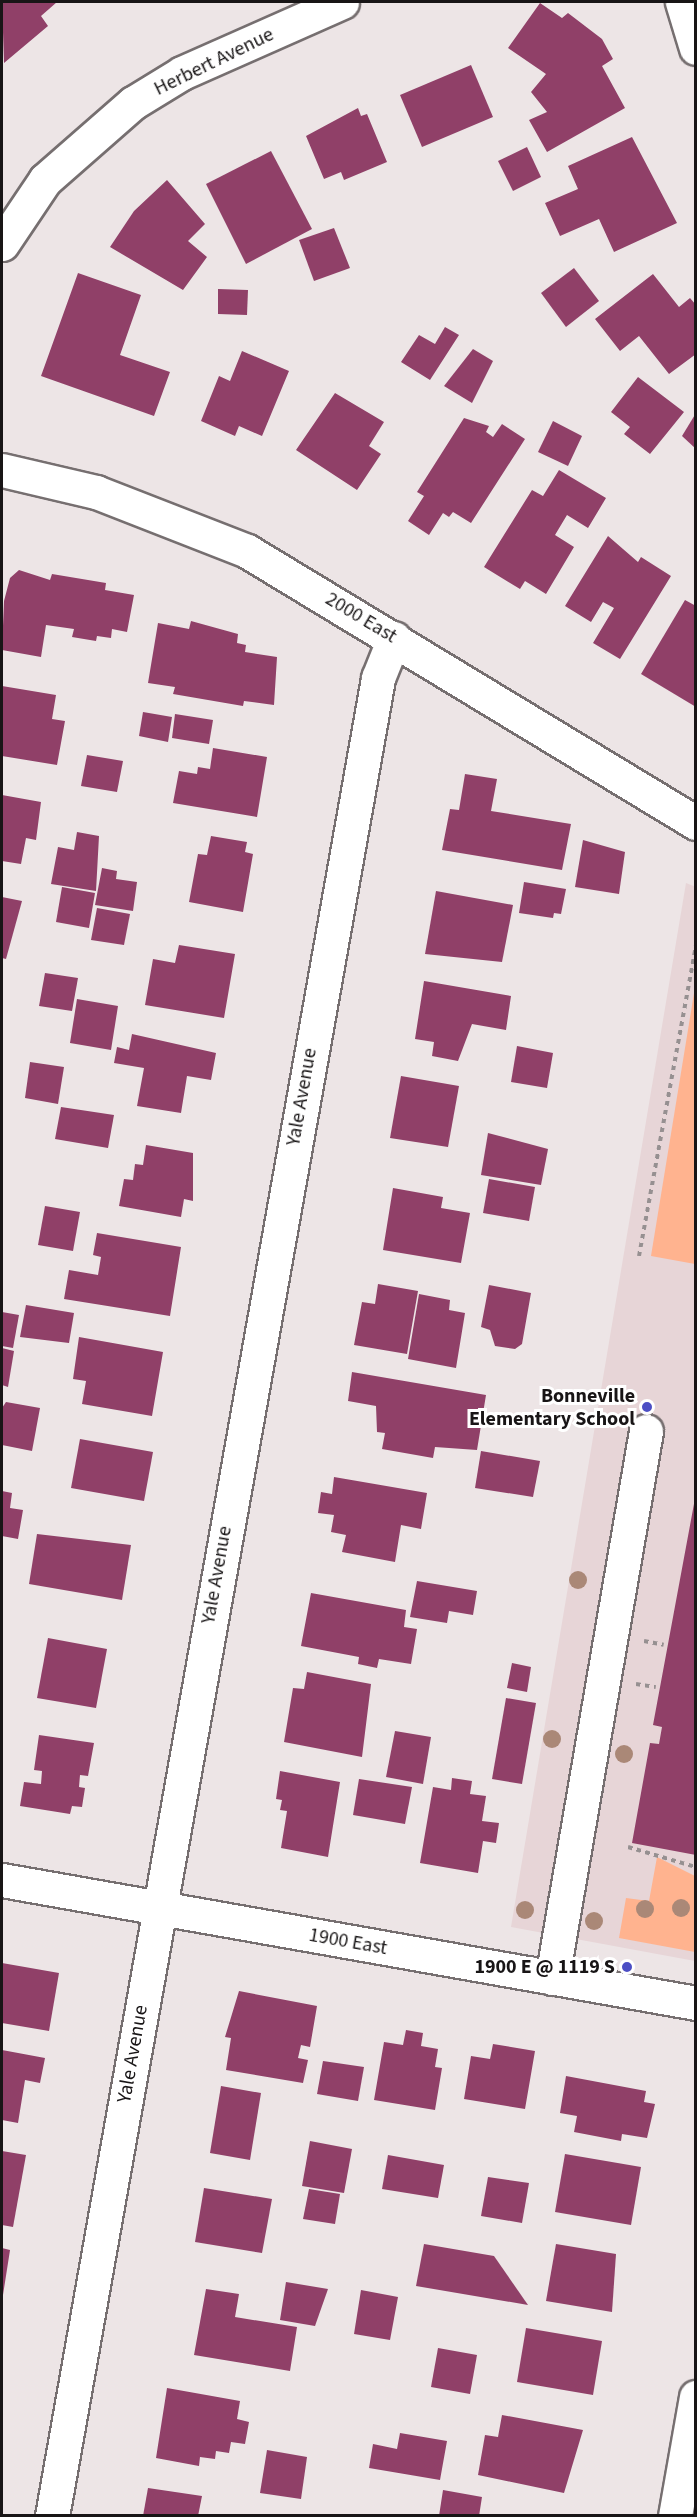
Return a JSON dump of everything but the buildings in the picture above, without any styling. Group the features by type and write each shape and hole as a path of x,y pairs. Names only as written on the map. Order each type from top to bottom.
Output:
{"street":[{"name":"Herbert Avenue","path":"2,244 45,180 133,103 182,73 342,2"},
{"path":"682,2 696,48"},
{"name":"2000 East","path":"2,470 96,492 200,530 394,638 696,823"},
{"name":"Yale Avenue","path":"51,2516 378,678 394,638"},
{"path":"552,1978 646,1431"},
{"name":"1900 East","path":"2,1880 696,2003"},
{"path":"675,2516 696,2397"}],"path":[{"path":"639,1256 696,944"},
{"path":"628,1847 696,1867"}],"shaded area":[{"name":"Bonneville Elementary School","path":"686,883 696,887 695,1961 511,1927"},
{"path":"695,987 695,1264 651,1256"},
{"path":"657,1857 695,1876 695,1952 619,1938 626,1898 649,1901"}],"place":[{"name":"Bonneville Elementary School","path":"647,1407"},
{"name":"1900 E @ 1119 S","path":"627,1967"}]}
